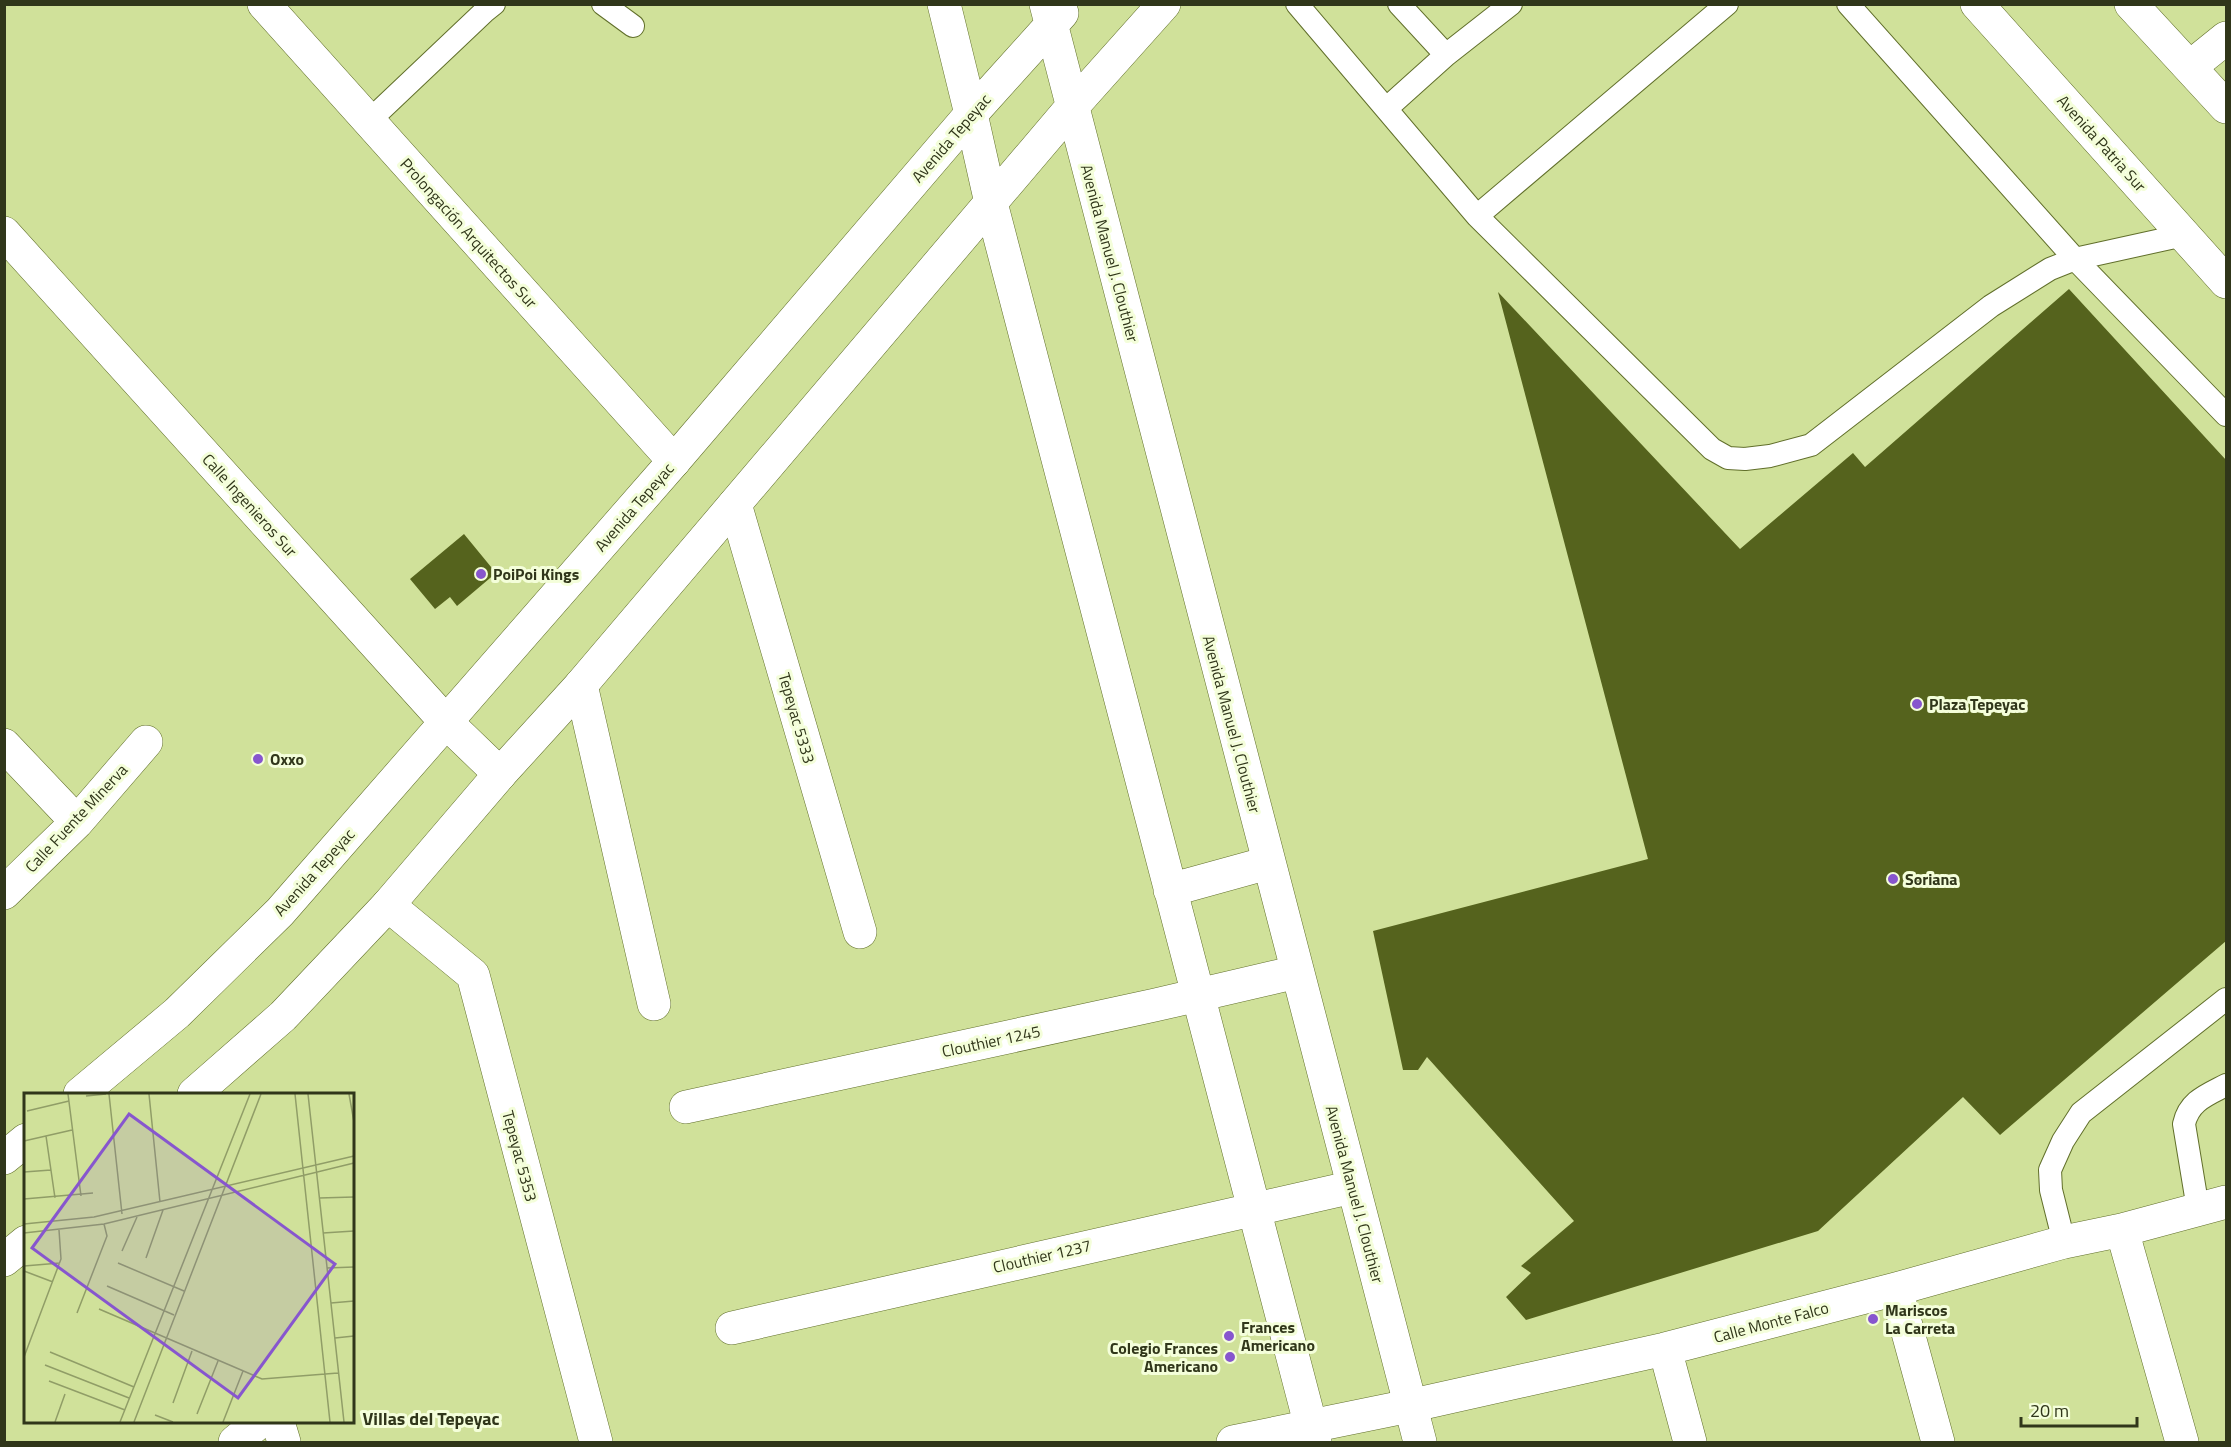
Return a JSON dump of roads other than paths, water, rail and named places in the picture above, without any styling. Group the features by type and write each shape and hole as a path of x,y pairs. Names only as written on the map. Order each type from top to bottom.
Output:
{"street":[{"name":"Prolongación Arquitectos Sur","path":"264,4 674,461"},
{"path":"944,4 972,114 991,203 1313,1435"},
{"path":"196,1093 283,1016 388,905 500,774 581,685 1072,107 1164,4"},
{"name":"Avenida Patria Sur","path":"1977,4 2226,282"},
{"path":"2131,4 2226,107"},
{"name":"Avenida Tepeyac","path":"82,1093 177,1013 280,912 674,461 972,114 1056,11"},
{"name":"Avenida Manuel J. Clouthier","path":"1056,11 1072,107 1420,1443"},
{"path":"2190,68 2226,38"},
{"name":"Calle Ingenieros Sur","path":"4,233 446,722 500,774"},
{"name":"Tepeyac 5333","path":"735,504 860,932"},
{"path":"581,685 654,1004"},
{"name":"Calle Fuente Minerva","path":"4,893 77,822 146,742"},
{"path":"4,745 77,822"},
{"path":"1170,890 1268,863"},
{"name":"Tepeyac 5353","path":"388,905 473,975 596,1443"},
{"name":"Clouthier 1245","path":"686,1107 1197,996 1297,972"},
{"path":"4,1158 24,1142"},
{"name":"Clouthier 1237","path":"732,1328 1353,1187"},
{"name":"Calle Monte Falco","path":"1233,1443 1313,1435 1410,1406 1665,1349 1896,1289 2064,1242 2122,1230 2212,1206"},
{"path":"2122,1230 2182,1443"},
{"path":"4,1260 24,1244"},
{"path":"1896,1289 1938,1443"},
{"path":"1665,1349 1690,1443"},
{"path":"235,1443 258,1423"},
{"path":"278,1423 284,1443"}],"lane":[{"path":"369,121 494,4"},
{"path":"603,4 633,26"},
{"path":"1297,4 1477,216 1712,449 1728,458 1745,459 1770,456 1811,445 1991,306 2050,269 2075,259 2184,235"},
{"path":"1399,4 1446,55"},
{"path":"1387,108 1446,55 1510,4"},
{"path":"1477,216 1727,4"},
{"path":"1848,4 2075,259 2226,415"},
{"path":"2064,1242 2051,1190 2050,1170 2063,1141 2081,1113 2226,999"},
{"path":"2212,1206 2184,1124 2187,1111 2196,1101 2226,1084"}],"place":[{"name":"PoiPoi Kings","path":"481,574"},
{"name":"Plaza Tepeyac","path":"1917,704"},
{"name":"Oxxo","path":"258,759"},
{"name":"Soriana","path":"1893,879"},
{"name":"Mariscos La Carreta","path":"1873,1319"},
{"name":"Frances Americano","path":"1229,1336"},
{"name":"Colegio Frances Americano","path":"1230,1357"}],"district":[{"name":"Villas del Tepeyac","path":"431,1419"}]}
